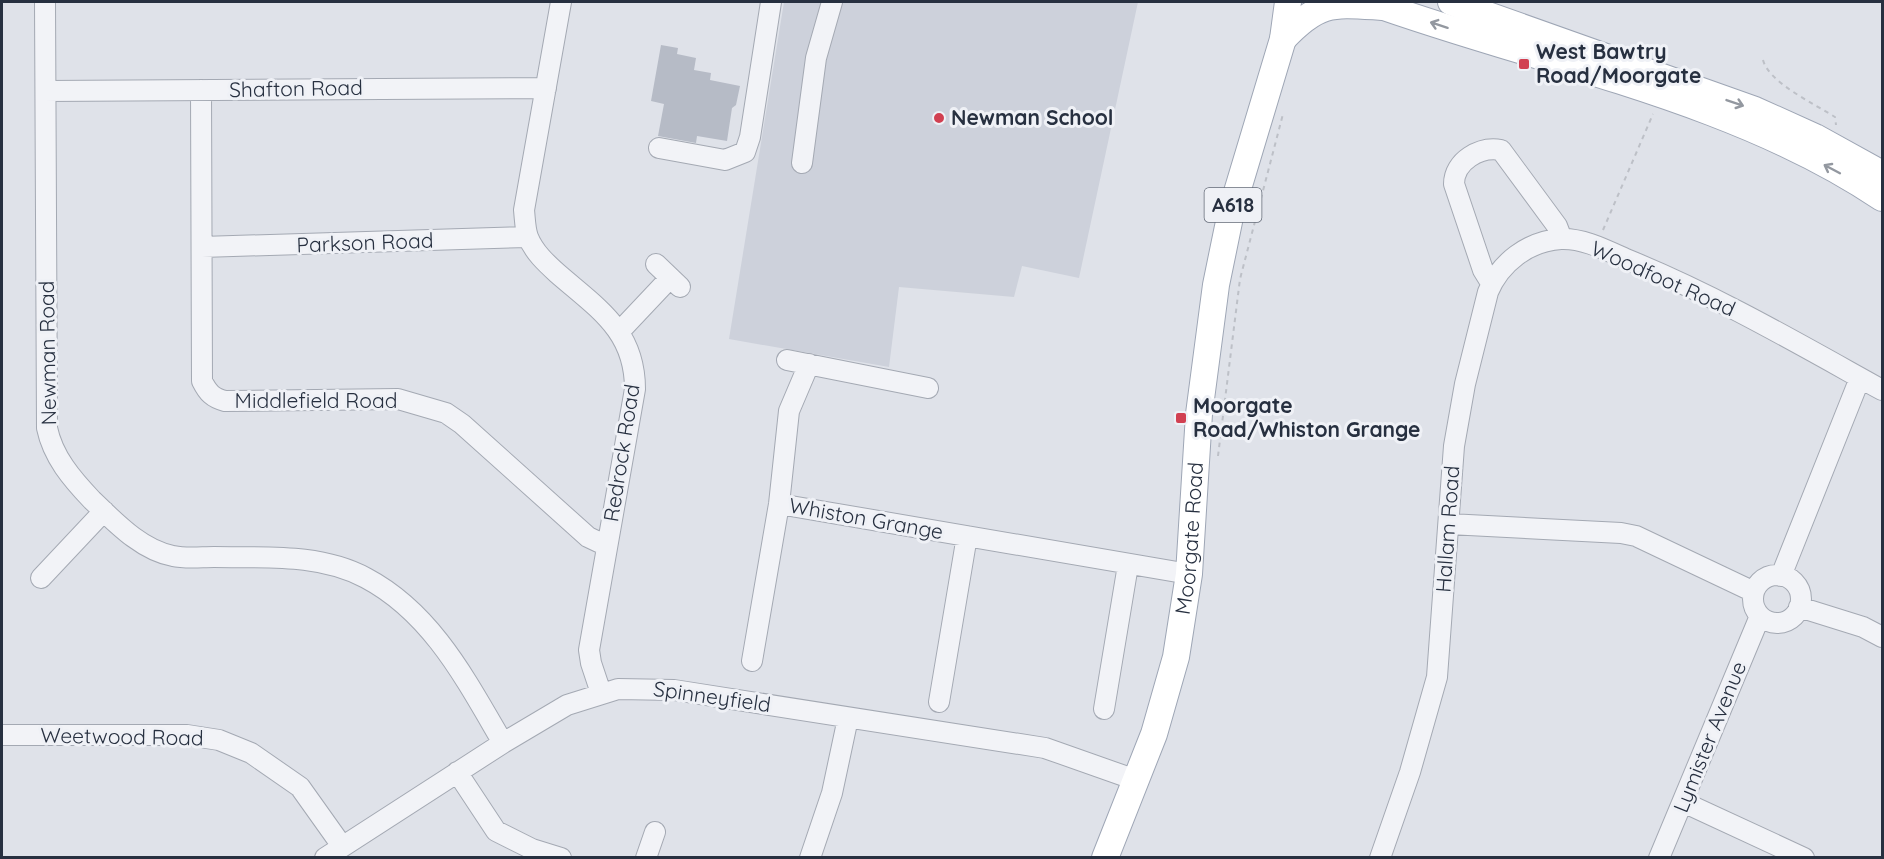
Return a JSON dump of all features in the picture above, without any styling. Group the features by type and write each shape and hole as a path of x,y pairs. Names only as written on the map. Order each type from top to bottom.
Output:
{"main road":[{"name":"Moorgate Road","path":"1105,858 1154,734 1170,678 1189,574 1199,414 1216,285 1231,212 1283,39 1288,2"},
{"path":"1451,2 1755,110 1826,143 1882,174"},
{"path":"1283,39 1306,15 1317,9 1343,5 1377,4 1699,108 1806,155 1882,198"}],"street":[{"name":"Newman Road","path":"45,2 47,428 50,443 61,464 104,511 135,538 154,550 174,556 296,558 333,566 363,576 383,588 423,622 452,657 503,742"},
{"name":"Redrock Road","path":"561,2 524,210 528,237 544,261 620,331 630,350 635,370 635,389 589,650 601,693"},
{"path":"659,148 725,160 745,152 750,137 771,2"},
{"path":"802,163 816,58 832,2"},
{"name":"Shafton Road","path":"46,91 546,88"},
{"name":"Middlefield Road","path":"201,90 202,381 214,398 225,401 398,399 446,412 588,537 607,546"},
{"name":"Woodfoot Road","path":"1491,284 1483,270 1454,184 1454,173 1460,163 1490,148 1501,150 1557,226 1562,239 1596,246 1658,272 1882,390"},
{"name":"Parkson Road","path":"202,248 528,237"},
{"name":"Hallam Road","path":"1380,858 1410,772 1437,677 1454,446 1465,384 1491,284 1505,264 1519,253 1534,244 1562,239"},
{"path":"620,331 668,276"},
{"path":"787,360 928,388"},
{"path":"779,504 789,411 810,364"},
{"path":"1781,576 1860,378"},
{"name":"Whiston Grange","path":"752,661 779,504 1189,574"},
{"path":"41,578 104,511"},
{"path":"1449,524 1628,535 1754,592"},
{"name":"Whiston Grange","path":"939,702 967,536"},
{"path":"1104,710 1128,565"},
{"path":"1781,576 1797,587 1800,593 1799,607 1790,619 1782,623 1766,621 1753,605 1754,592 1764,579 1781,576"},
{"path":"1799,607 1863,627 1882,637"},
{"name":"Lymister Avenue","path":"1659,858 1760,616"},
{"name":"Spinneyfield","path":"326,858 503,742 567,705 601,693 634,687 664,688 1045,748 1136,780"},
{"path":"810,858 832,794 848,718"},
{"name":"Weetwood Road","path":"2,735 186,735 219,740 251,753 300,787 342,846"},
{"path":"458,772 496,831 532,849 561,858"},
{"path":"1683,802 1804,858"},
{"path":"646,858 655,832"}],"path":[{"path":"1763,60 1765,68 1777,80 1835,117 1836,125 1826,143"},
{"path":"1596,246 1656,107"}],"shaded area":[{"name":"Newman School","path":"784,2 1138,2 1079,278 1022,266 1014,297 899,287 889,367 729,339"}],"building":[{"path":"661,45 678,48 677,54 696,58 694,70 711,73 710,80 740,86 736,105 732,108 727,141 697,136 696,143 658,136 664,104 651,101"}],"place":[{"name":"West Bawtry Road/Moorgate","path":"1524,64"},
{"name":"Newman School","path":"939,118"},
{"name":"Moorgate Road/Whiston Grange","path":"1181,418"}]}
